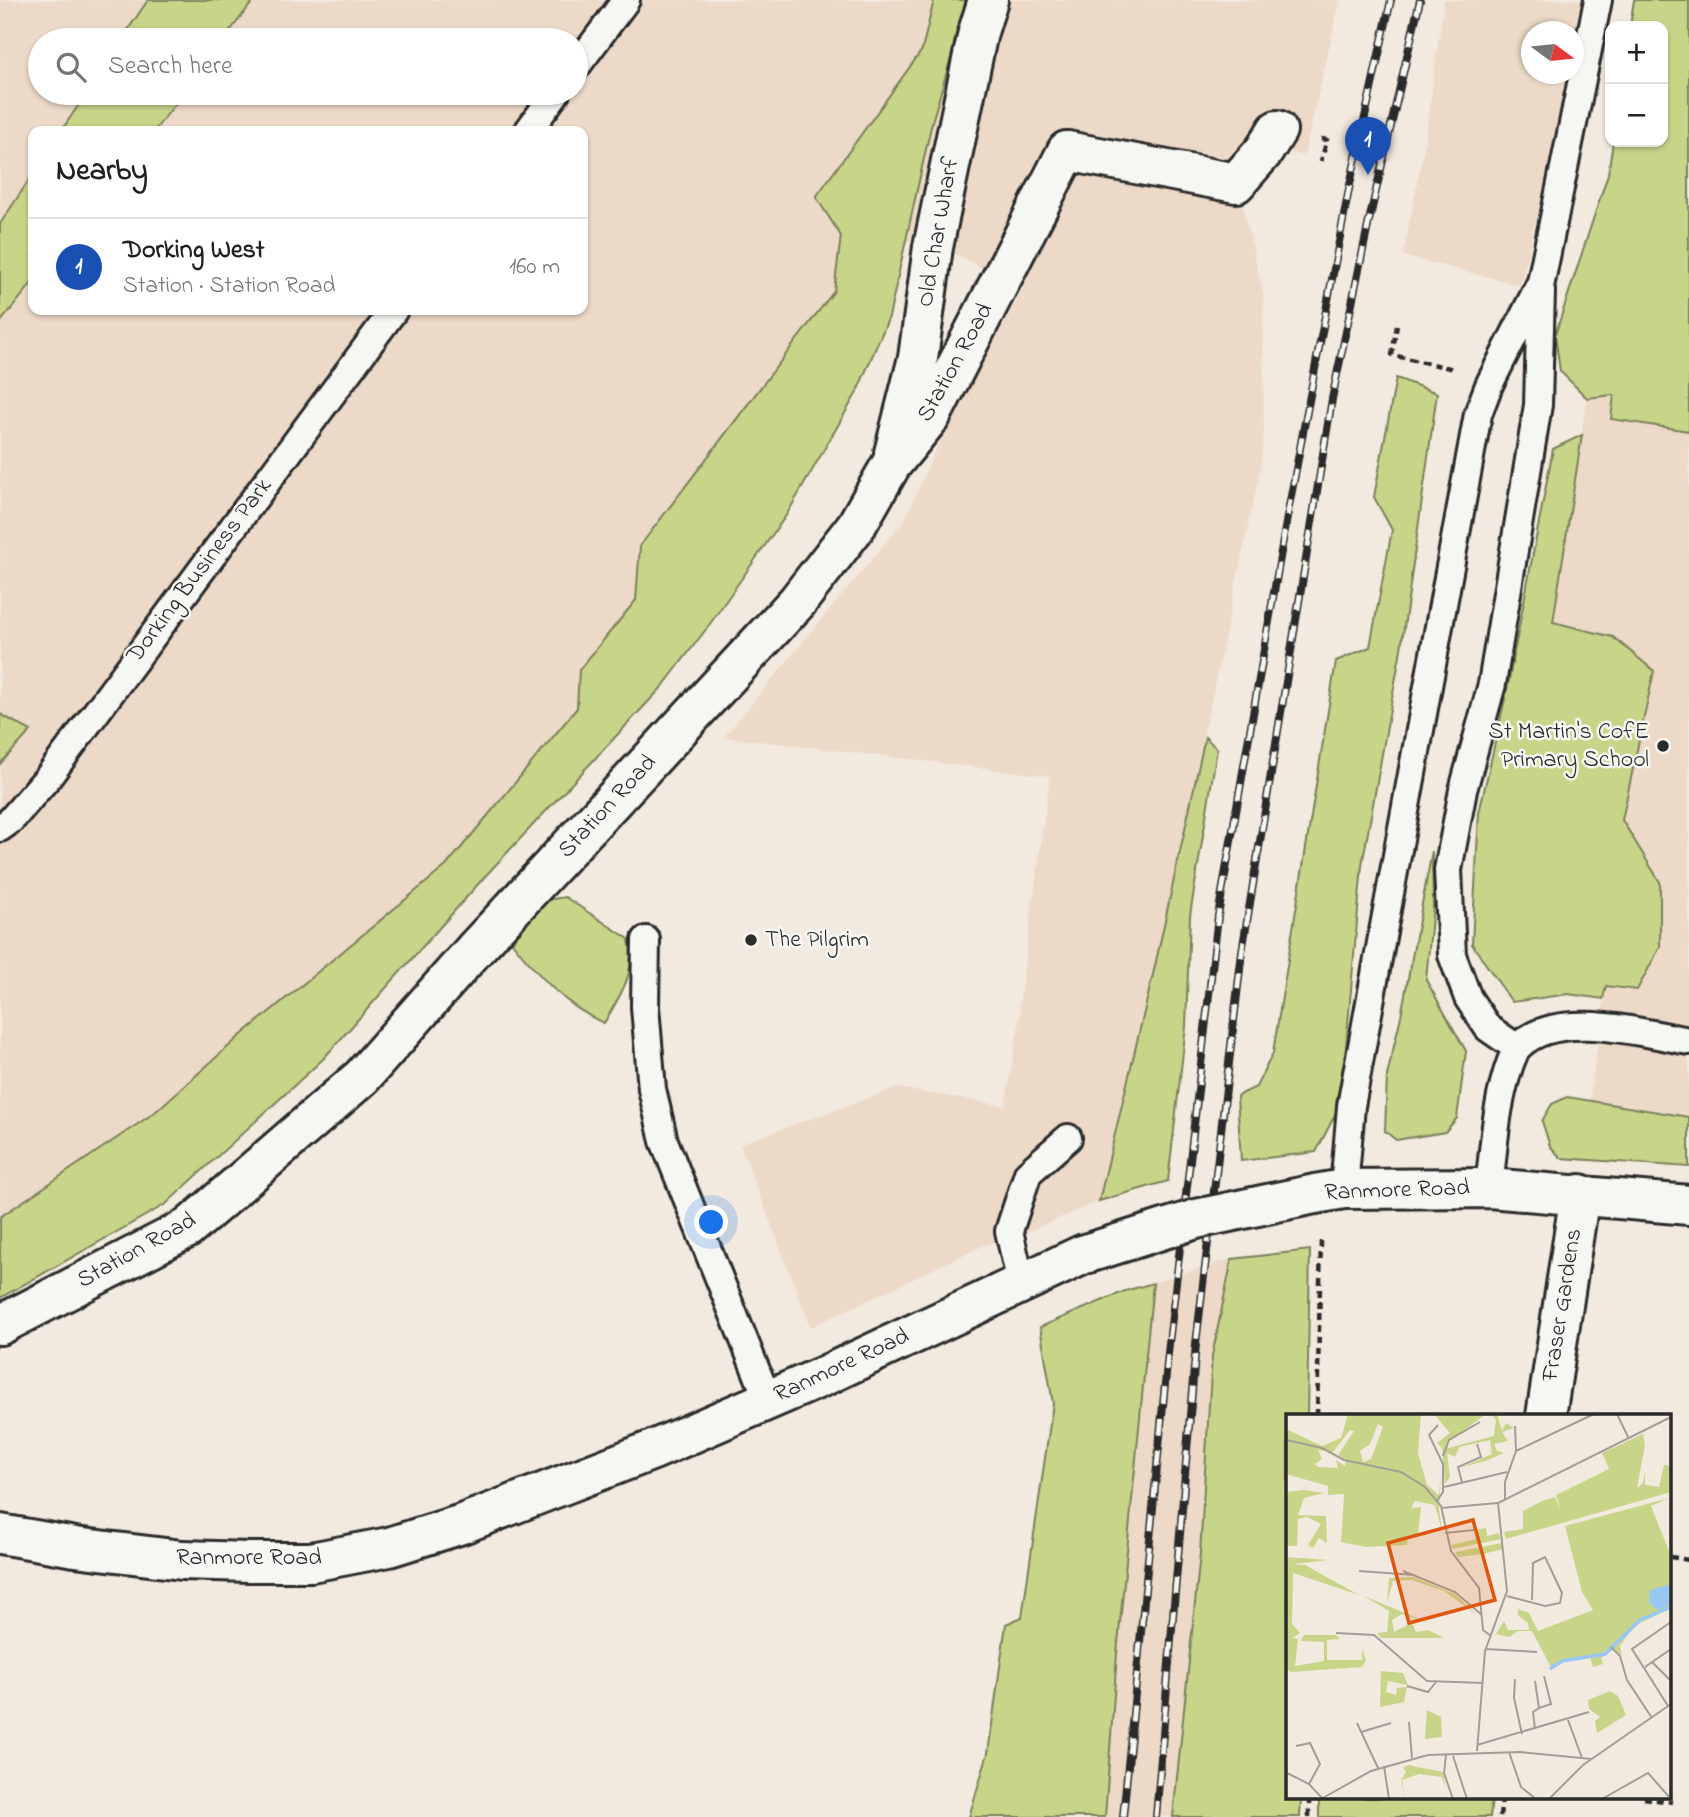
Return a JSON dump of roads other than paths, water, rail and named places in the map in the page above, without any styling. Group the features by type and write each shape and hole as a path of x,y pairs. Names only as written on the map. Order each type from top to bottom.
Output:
{"street":[{"name":"Old Char Wharf","path":"891,465 918,358 933,247 978,32 988,0"},
{"name":"Station Road","path":"0,1325 188,1228 362,1077 474,950 797,602 856,526 891,465 931,416 1067,151 1236,183 1264,152 1276,131"},
{"name":"Ranmore Road","path":"0,1534 75,1547 182,1560 311,1562 389,1547 462,1524 653,1450 824,1376 1082,1255 1196,1219 1330,1191 1489,1188 1689,1205"},
{"name":"Fraser Gardens","path":"1546,1414 1580,1194"}],"lane":[{"path":"588,51 626,0"},
{"path":"1517,1048 1488,1028 1468,998 1452,955 1448,870 1463,790 1492,684 1538,405 1541,282 1598,0"},
{"path":"532,126 547,105"},
{"path":"1330,1191 1350,1106 1478,414 1489,385 1541,282"},
{"name":"Dorking Business Park","path":"0,828 11,820 49,776 390,315"},
{"path":"646,940 646,1021 653,1089 664,1141 768,1400"},
{"path":"1489,1188 1501,1089 1517,1048 1539,1033 1563,1027 1599,1026 1689,1041"},
{"path":"1021,1283 1009,1231 1028,1173 1068,1138"}],"railway":[{"path":"1123,1817 1169,1343 1218,916 1287,517 1349,189 1391,0"},
{"path":"1156,1817 1196,1344 1242,952 1332,399 1369,221 1420,0"}],"place":[{"name":"Dorking West","path":"1368,175"},
{"name":"St Martin's CofE Primary School","path":"1663,746"},
{"name":"The Pilgrim","path":"751,940"}]}
